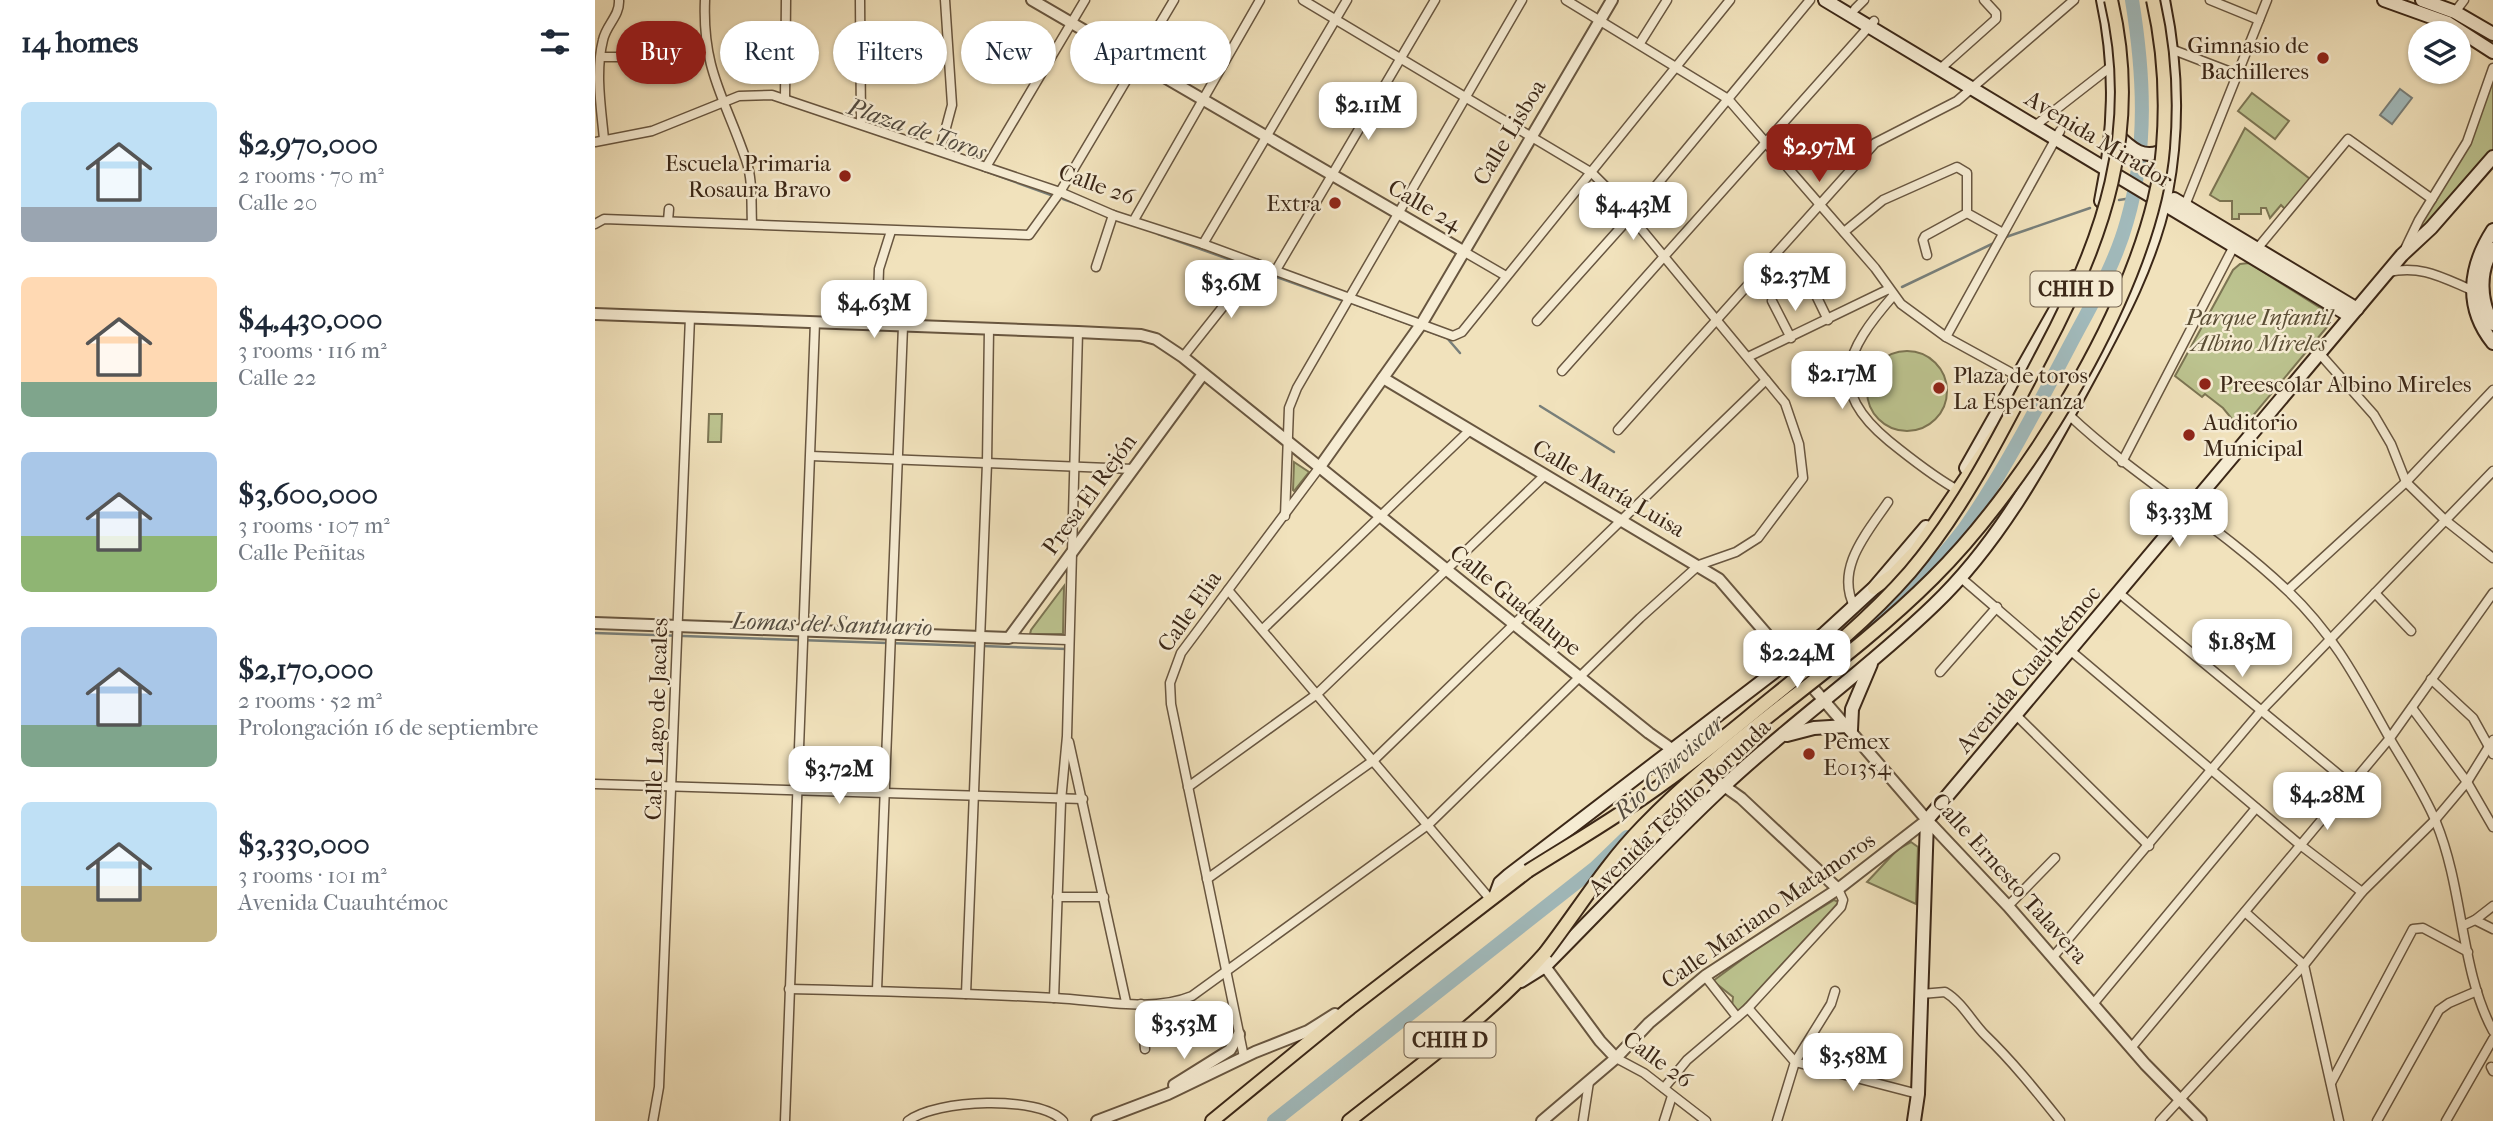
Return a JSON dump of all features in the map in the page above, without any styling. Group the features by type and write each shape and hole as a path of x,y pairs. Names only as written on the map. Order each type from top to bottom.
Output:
{"main road":[{"name":"Avenida Mirador","path":"1825,0 1976,85 2354,313"},
{"name":"Avenida Mirador","path":"1840,0 1860,5 1871,24"},
{"name":"Avenida Teófilo Borunda","path":"1493,896 1500,883 1509,875 1671,749 1792,661 1855,607 1917,539 1954,488 2019,377 2082,258 2095,224 2113,130 2113,65 2103,0"},
{"name":"Avenida Teófilo Borunda","path":"1406,965 1528,871 1664,784 1840,640 1895,588 1930,546 1970,489 2006,423 2081,278 2104,217 2120,146 2122,65 2112,0"},
{"name":"CHIH D","path":"1349,1121 1518,983 1543,959 1597,878 1644,825 1737,740 1857,645 1933,579 1976,531 2022,472 2050,428 2127,280 2151,210 2163,149 2164,96 2162,50 2153,0"},
{"name":"Avenida Teófilo Borunda","path":"1543,959 1724,785 1935,604 2010,512 2069,415 2127,305 2164,198 2172,146 2171,49 2163,0"},
{"path":"2384,0 2448,23 2493,52"},
{"path":"2422,0 2455,12 2493,34"},
{"path":"2113,130 2130,148 2153,156 2172,146"},
{"name":"Avenida Cuauhtémoc","path":"1927,820 2402,255 2431,228 2493,157"},
{"path":"2490,324 2475,311 2472,290 2475,264 2493,230"},
{"path":"2493,249 2484,269 2483,283 2493,343"},
{"path":"1874,588 1898,571 1927,536 1994,435 2006,423"},
{"path":"1780,737 1814,728 1849,728 1852,709 1874,658"},
{"path":"1914,1121 1918,1094 1927,820"},
{"name":"CHIH D","path":"1212,1121 1406,965"}],"street":[{"path":"599,140 597,94 603,39 619,7 619,0"},
{"path":"705,0 705,46 723,103 746,161 752,224"},
{"path":"785,99 786,0"},
{"path":"860,0 860,124"},
{"path":"940,150 952,105 945,0"},
{"name":"Calle 24","path":"1032,0 1070,21"},
{"path":"1073,21 1085,0"},
{"path":"1162,21 1174,0"},
{"path":"1134,220 1261,0"},
{"path":"789,989 877,990 1141,1004 1179,1001 1226,974 1429,824 1699,565 1749,546 1803,478 1792,419 1784,403 1632,216 1593,173 1303,0"},
{"path":"1203,244 1347,0"},
{"path":"1276,270 1436,0"},
{"path":"1285,516 1289,408 1297,388 1522,0"},
{"path":"1566,0 1728,99 1843,232 1891,293 1924,324 2019,377"},
{"name":"Calle Lisboa","path":"1422,323 1612,0"},
{"path":"1640,43 1667,0"},
{"path":"1506,276 1593,173 1730,0"},
{"path":"1537,321 1632,216 1810,0"},
{"path":"1943,66 1996,19 1996,13 1984,0"},
{"path":"1618,430 1875,143 1943,110 2074,0"},
{"path":"2210,0 2259,20"},
{"path":"2183,210 2267,0"},
{"path":"2455,12 2464,0"},
{"path":"1562,371 1871,24"},
{"path":"986,167 1070,25"},
{"path":"2171,49 2236,74"},
{"path":"601,57 616,57"},
{"path":"2040,123 2113,65"},
{"path":"2402,255 2467,142 2493,68"},
{"path":"595,224 604,219 1029,235 1060,192 1125,84"},
{"name":"Calle 24","path":"1176,84 1506,276"},
{"name":"Calle 26","path":"599,140 652,131 723,103 757,94 785,99 940,150 1060,192 1113,215 1203,244 1453,336 1462,332 1506,276"},
{"path":"1946,337 2058,134"},
{"path":"2254,252 2349,139 2432,199"},
{"path":"1843,232 1883,200 1950,167 1967,173 1967,213"},
{"path":"668,221 669,209"},
{"path":"1967,213 2003,233"},
{"path":"1927,254 1924,238 1967,213"},
{"path":"1096,267 1113,215"},
{"path":"877,325 879,269 891,231"},
{"path":"2122,462 2236,242"},
{"path":"1183,357 1257,264"},
{"path":"2388,272 2420,269 2436,272 2472,290"},
{"path":"1811,285 1828,320"},
{"path":"1748,357 1891,293"},
{"path":"1891,293 1851,363 1849,392 1857,410 1867,422 1924,470 1954,488"},
{"path":"1772,301 1791,338"},
{"path":"595,314 1078,332 1067,640 1067,736 1061,801 1054,998"},
{"name":"Calle Lago de Jacales","path":"653,1121 659,1087 690,317"},
{"path":"785,1121 815,321"},
{"name":"Calle Elia","path":"1244,1058 1171,704 1170,683 1181,653 1285,516 1422,323"},
{"path":"877,990 894,633 903,326"},
{"path":"966,994 987,463 989,329"},
{"name":"Calle Guadalupe","path":"1078,332 1156,339 1183,357 1513,625 1671,749 1724,785 1765,818 1840,895"},
{"path":"2320,354 2374,415 2391,444 2406,482 2445,520 2493,558"},
{"name":"Presa El Rejón","path":"1009,638 1203,374"},
{"name":"Calle María Luisa","path":"1383,378 1699,565 1734,595 1792,661"},
{"path":"1207,879 1374,760 1766,380"},
{"path":"2288,590 2406,482 2493,390"},
{"path":"2069,415 2122,462 2189,511 2288,590 2332,637 2435,820 2450,860 2477,991 2493,1031"},
{"path":"1263,629 1470,430"},
{"path":"811,456 1133,469"},
{"path":"2053,957 2260,712 2493,471"},
{"path":"1188,787 1317,694 1545,475"},
{"path":"1855,607 1849,596 1847,580 1850,565 1888,502"},
{"path":"1960,576 2060,663"},
{"path":"1229,590 1493,896"},
{"path":"2119,593 2349,783"},
{"path":"2375,593 2411,631"},
{"path":"2131,1048 2349,783 2390,738 2493,593"},
{"path":"1940,672 1997,607"},
{"path":"595,623 1067,640"},
{"path":"2071,651 2299,844 2362,892"},
{"name":"Calle Ernesto Talavera","path":"1792,661 1927,820 2008,906 2131,1048 2201,1121"},
{"path":"2160,1121 2304,965 2362,892 2435,820 2492,747 2473,718 2431,679"},
{"path":"2412,708 2467,782 2493,827"},
{"path":"2017,716 2149,846"},
{"path":"1067,736 1126,1002"},
{"path":"595,784 1061,801 1083,799"},
{"path":"2094,1003 2256,808"},
{"name":"Calle Mariano Matamoros","path":"1542,1121 1616,1058 1649,1023 1705,976 1840,895 1927,820"},
{"path":"2008,906 2055,858"},
{"path":"1664,1088 1687,1060 1748,1008 1841,907 1840,895"},
{"path":"1057,897 1104,897"},
{"path":"2464,925 2493,906"},
{"path":"2245,912 2304,965 2339,1121"},
{"path":"2475,920 2493,929"},
{"path":"2331,1083 2413,929 2423,928 2468,952"},
{"name":"Calle 26","path":"1543,959 1616,1058 1664,1088 1706,1121"},
{"path":"1097,1121 1149,1102 1308,1031 1394,968 1406,965"},
{"path":"1705,976 1737,1017"},
{"path":"1777,1121 1795,1062 1832,1004 1835,991"},
{"path":"2377,1121 2439,1010 2477,991"},
{"path":"1921,994 1945,992 1956,1001 2010,1058 2060,1121"},
{"path":"1141,1004 1145,1049"},
{"path":"1748,1008 1795,1062 1918,1094"},
{"path":"1149,1102 1230,1050 1239,1034"},
{"path":"2446,1121 2493,1039"},
{"path":"1583,1121 1589,1082"},
{"path":"1664,1121 1672,1096"},
{"path":"908,1121 917,1114 961,1104 1043,1107 1063,1121"}],"green space":[{"path":"2493,67 2493,157 2402,255 2467,142"},
{"path":"2252,93 2289,121 2275,139 2238,111"},
{"path":"2245,128 2310,179 2285,209 2281,205 2270,218 2266,208 2261,208 2261,214 2239,214 2239,219 2232,219 2232,201 2220,201 2210,195"},
{"name":"Parque Infantil Albino Mireles","path":"2249,263 2322,309 2328,320 2327,327 2241,430 2223,408 2205,394 2202,397 2175,376 2233,270 2240,264"},
{"name":"Plaza de toros La Esperanza","path":"1907,351 1922,354 1935,363 1944,376 1947,391 1944,406 1935,419 1922,428 1907,431 1892,428 1879,419 1870,406 1867,391 1870,376 1879,363 1892,354"},
{"path":"709,414 722,414 721,442 708,442"},
{"path":"1294,462 1309,472 1294,491 1293,490"},
{"path":"1064,586 1063,634 1030,634 1031,630"},
{"path":"1911,842 1918,847 1916,904 1867,882 1898,849"},
{"path":"1834,900 1839,902 1738,1012 1732,1007 1733,997 1713,981 1767,941"}],"water":[{"path":"2400,89 2412,98 2392,124 2380,115"}],"waterway":[{"name":"Rio Chuviscar","path":"1873,625 1943,555 1978,508 2033,415 2116,253 2134,194 2141,138 2141,83 2132,0"},
{"name":"Plaza de Toros","path":"982,170 1051,195"},
{"name":"Plaza de Toros","path":"2119,200 2132,198"},
{"name":"Plaza de Toros","path":"1063,199 1086,207"},
{"name":"Plaza de Toros","path":"2006,237 2090,208"},
{"name":"Plaza de Toros","path":"1158,234 1248,266"},
{"name":"Plaza de Toros","path":"1902,287 1994,243"},
{"name":"Plaza de Toros","path":"1260,271 1341,300"},
{"name":"Plaza de Toros","path":"1354,304 1412,325"},
{"name":"Plaza de Toros","path":"1425,330 1447,338 1460,353"},
{"name":"Plaza de Toros","path":"1540,406 1614,452"},
{"name":"Lomas del Santuario","path":"595,633 976,646"},
{"name":"Lomas del Santuario","path":"983,646 1067,649"},
{"name":"Rio Chuviscar","path":"1274,1121 1595,868 1627,837"}],"place":[{"name":"Gimnasio de Bachilleres","path":"2323,58"},
{"name":"Escuela Primaria Rosaura Bravo","path":"845,176"},
{"name":"Extra","path":"1335,203"},
{"name":"Preescolar Albino Mireles","path":"2205,384"},
{"name":"Plaza de toros La Esperanza","path":"1939,388"},
{"name":"Auditorio Municipal","path":"2189,435"},
{"name":"Pemex E01354","path":"1809,754"}]}
